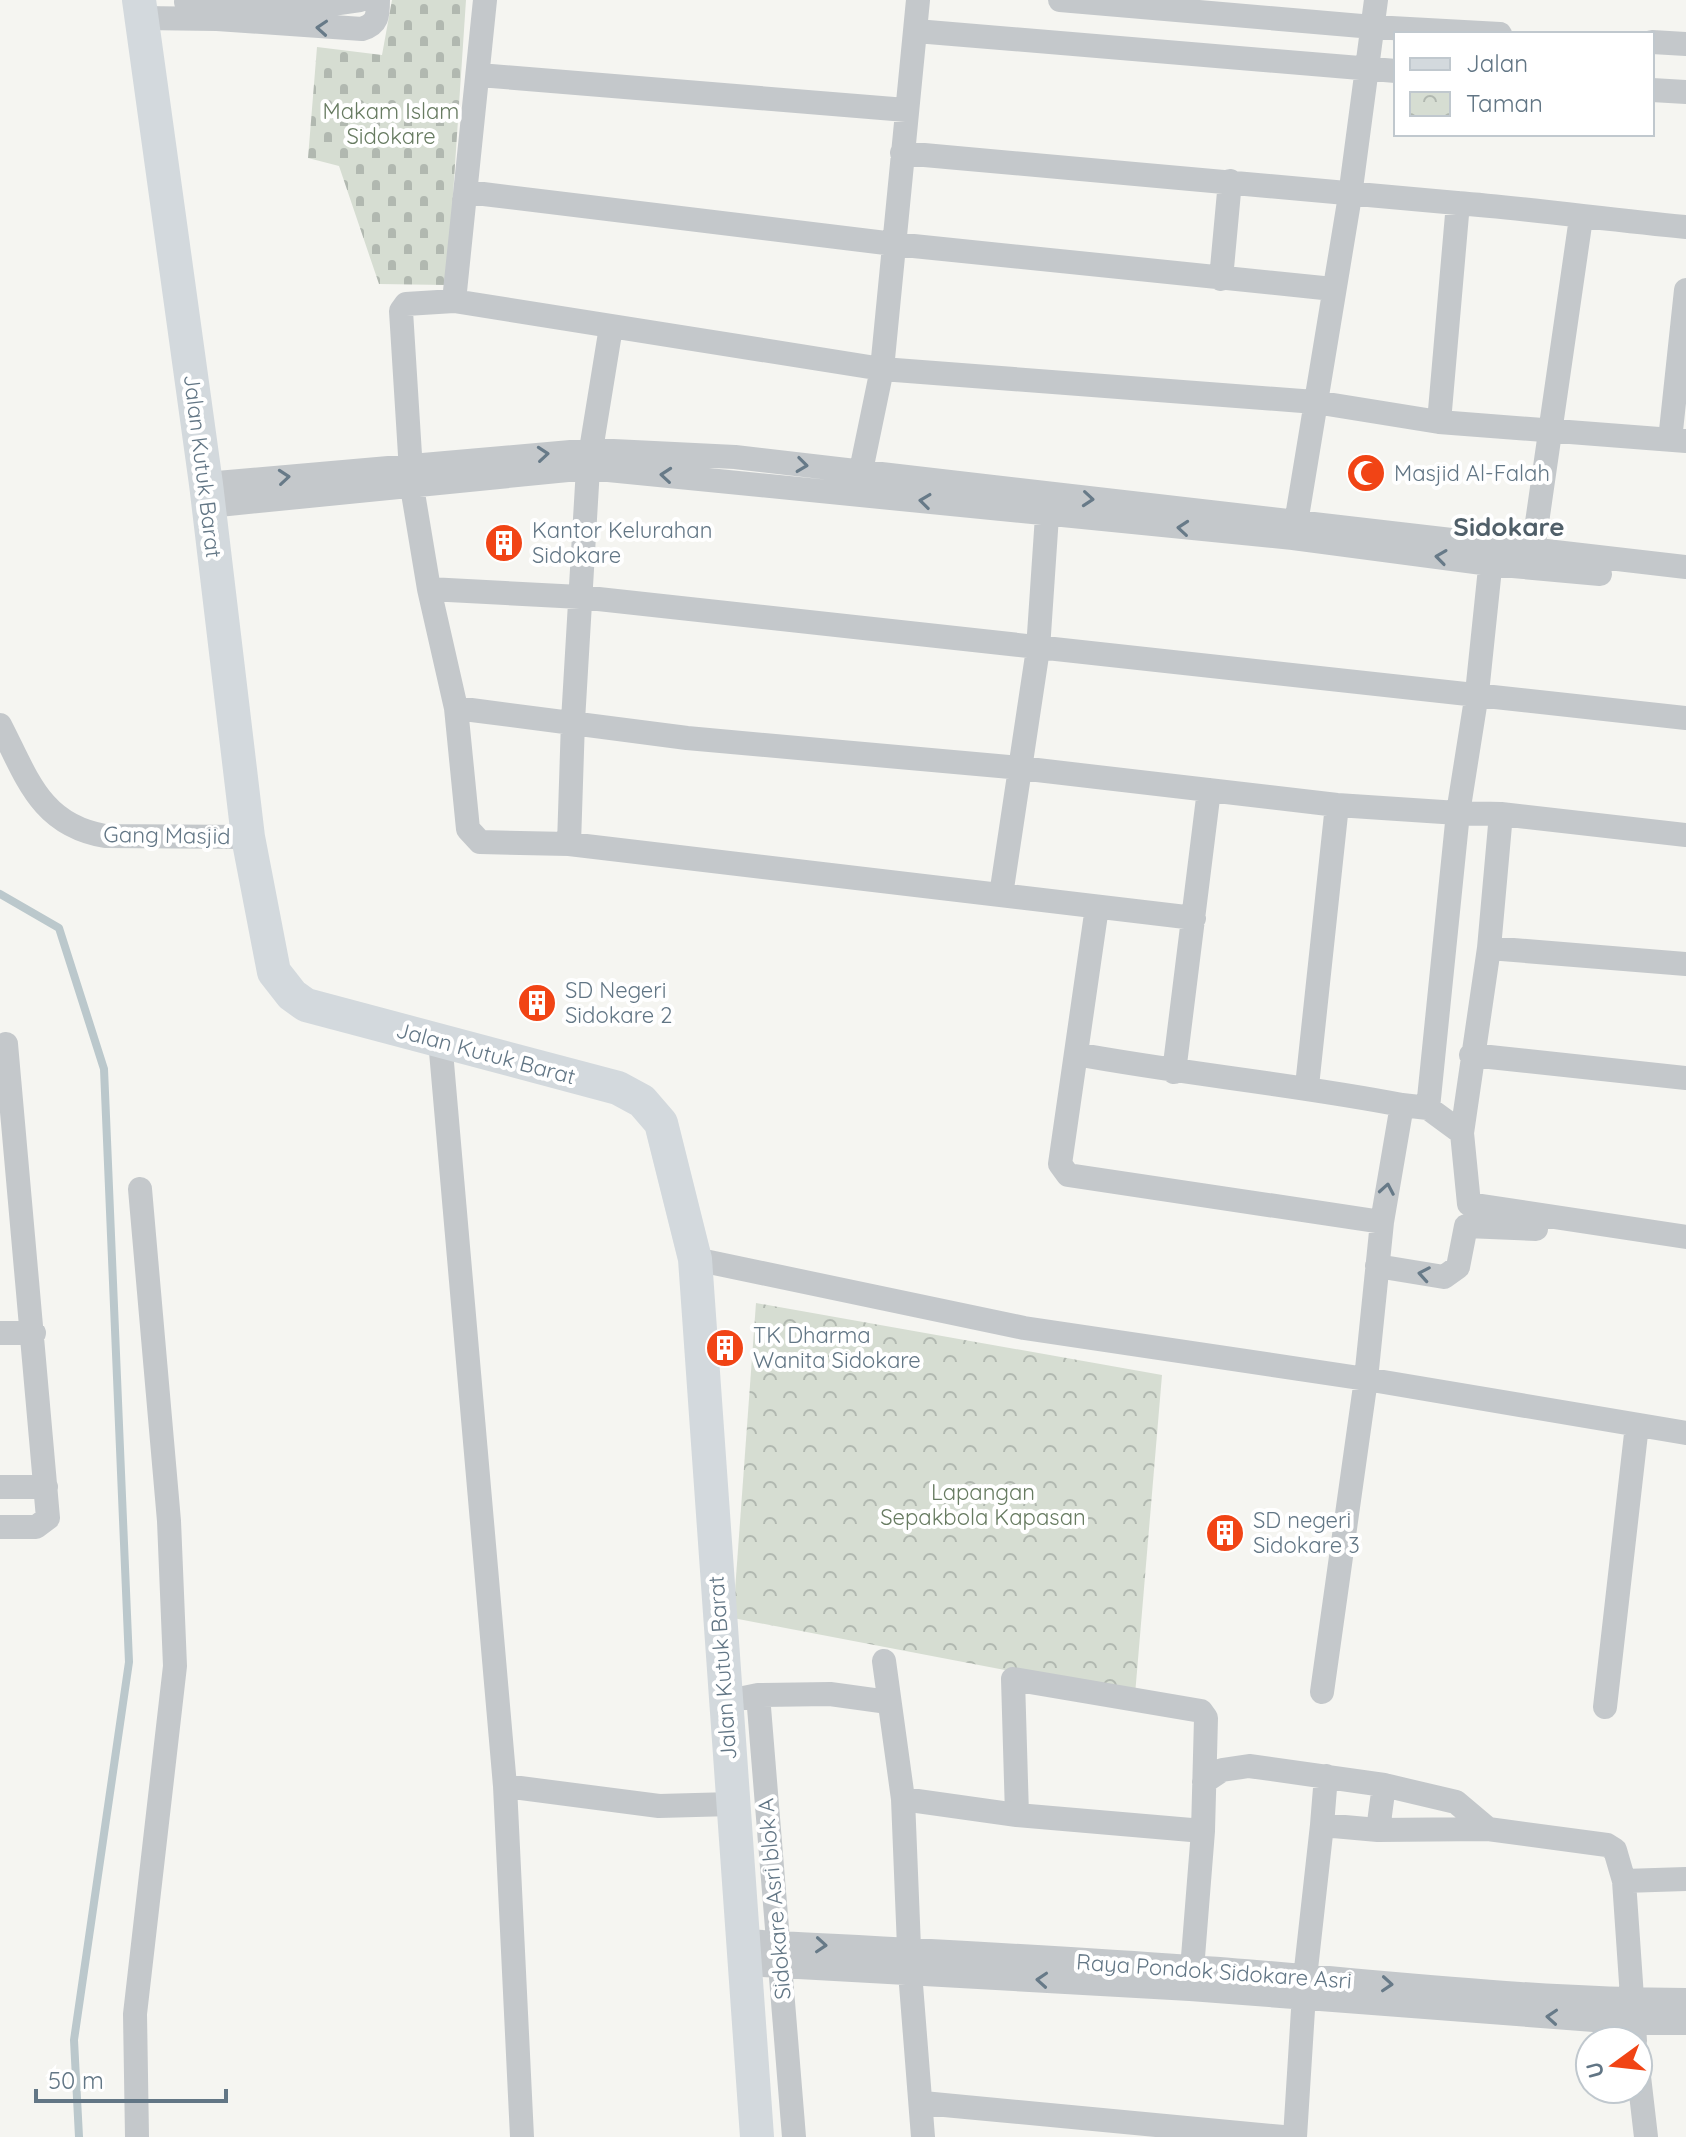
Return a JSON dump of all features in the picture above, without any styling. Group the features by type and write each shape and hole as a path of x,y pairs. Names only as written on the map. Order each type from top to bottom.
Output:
{"street":[{"path":"140,7 325,5 360,0"},
{"path":"140,7 217,19 362,29 372,26 378,16 378,0"},
{"path":"454,301 485,0"},
{"path":"859,483 882,369 918,0"},
{"path":"1060,0 1464,32"},
{"path":"1295,528 1350,196 1376,0"},
{"name":"Jalan Kutuk Barat","path":"140,7 208,495 248,837 274,972 292,995 306,1005 618,1088 642,1101 661,1123 695,1259 757,2137"},
{"path":"1160,51 1162,9"},
{"path":"916,31 1394,71"},
{"path":"1654,42 1686,44"},
{"path":"479,75 906,110"},
{"path":"1654,90 1686,92"},
{"path":"902,153 1230,181 1350,196 1458,203 1686,227"},
{"path":"1221,279 1230,181"},
{"path":"467,192 894,244 1333,289"},
{"path":"1439,422 1458,203"},
{"path":"1531,558 1581,218"},
{"path":"1194,918 569,844 480,842 473,837 468,829 456,708 429,589 412,477 401,308 406,304 454,301 882,369 1315,402 1439,422 1678,441 1686,290"},
{"path":"569,844 580,597 591,459 611,327"},
{"path":"208,495 591,459 735,457 859,483 1048,505 1295,528 1531,558 1686,567"},
{"path":"1001,895 1038,649 1048,505"},
{"path":"1428,1108 1458,813 1477,693 1491,554"},
{"path":"1531,558 1686,584"},
{"path":"429,589 580,597 1686,718"},
{"path":"456,708 687,738 1020,768 1337,805 1501,814 1686,835"},
{"name":"Gang Masjid","path":"0,725 40,802 61,822 83,832 105,836 248,837"},
{"path":"1174,1072 1209,790"},
{"path":"1307,1086 1337,805"},
{"path":"1377,1266 1444,1277 1458,1267 1468,1215 1462,1133 1489,948 1501,814"},
{"path":"1097,907 1060,1164 1068,1175 1382,1222"},
{"path":"1489,948 1686,964"},
{"path":"440,1040 505,1786 522,2137"},
{"path":"0,1527 44,1523 48,1518 34,1333 10,1191 6,1044"},
{"path":"1076,1054 1174,1072 1307,1086 1428,1108 1462,1133"},
{"path":"1471,1055 1686,1078"},
{"path":"1322,1692 1366,1379 1382,1222 1402,1105"},
{"path":"137,2137 135,2014 175,1666 169,1521 140,1189"},
{"path":"1468,1215 1686,1237"},
{"path":"1468,1215 1524,1227 1686,1252"},
{"path":"695,1259 1024,1328 1366,1379 1686,1433"},
{"path":"0,1333 34,1333"},
{"path":"1605,1707 1637,1425"},
{"path":"0,1487 46,1487"},
{"path":"884,1661 903,1799 909,1961 923,2103 923,2137"},
{"path":"1017,1815 1013,1679 1201,1711 1206,1718 1203,1831 1192,1978"},
{"path":"724,1702 758,1695 830,1694 888,1702"},
{"name":"Sidokare Asri blok A","path":"758,1695 794,2137"},
{"path":"1204,1782 1235,1766 1384,1785 1456,1802 1488,1829"},
{"path":"1295,2137 1304,1989 1326,1776"},
{"path":"1378,1830 1384,1785"},
{"path":"505,1786 659,1806 732,1804"},
{"path":"903,1799 1017,1815 1203,1831"},
{"path":"1322,1825 1378,1830 1488,1829 1607,1845 1621,1862 1624,1881 1633,2021"},
{"path":"1624,1881 1686,1879"},
{"name":"Raya Pondok Sidokare Asri","path":"744,1952 1192,1978 1633,2021 1686,2023"},
{"name":"Raya Pondok Sidokare Asri","path":"1633,2021 1686,2000"},
{"path":"923,2103 1283,2137"},
{"path":"1642,2105 1646,2137"}],"green space":[{"name":"Makam Islam Sidokare","path":"392,0 466,0 447,285 379,284 339,166 308,158 317,47 382,55"},
{"name":"Lapangan Sepakbola Kapasan","path":"756,1303 1162,1375 1135,1695 733,1618"}],"waterway":[{"path":"0,894 59,928 104,1069 129,1662 74,2040 79,2137"}],"place":[{"name":"Masjid Al-Falah","path":"1366,473"},
{"name":"Kantor Kelurahan Sidokare","path":"504,543"},
{"name":"SD Negeri Sidokare 2","path":"537,1003"},
{"name":"TK Dharma Wanita Sidokare","path":"725,1348"},
{"name":"SD negeri Sidokare 3","path":"1225,1533"}],"district":[{"name":"Sidokare","path":"1509,527"}]}
